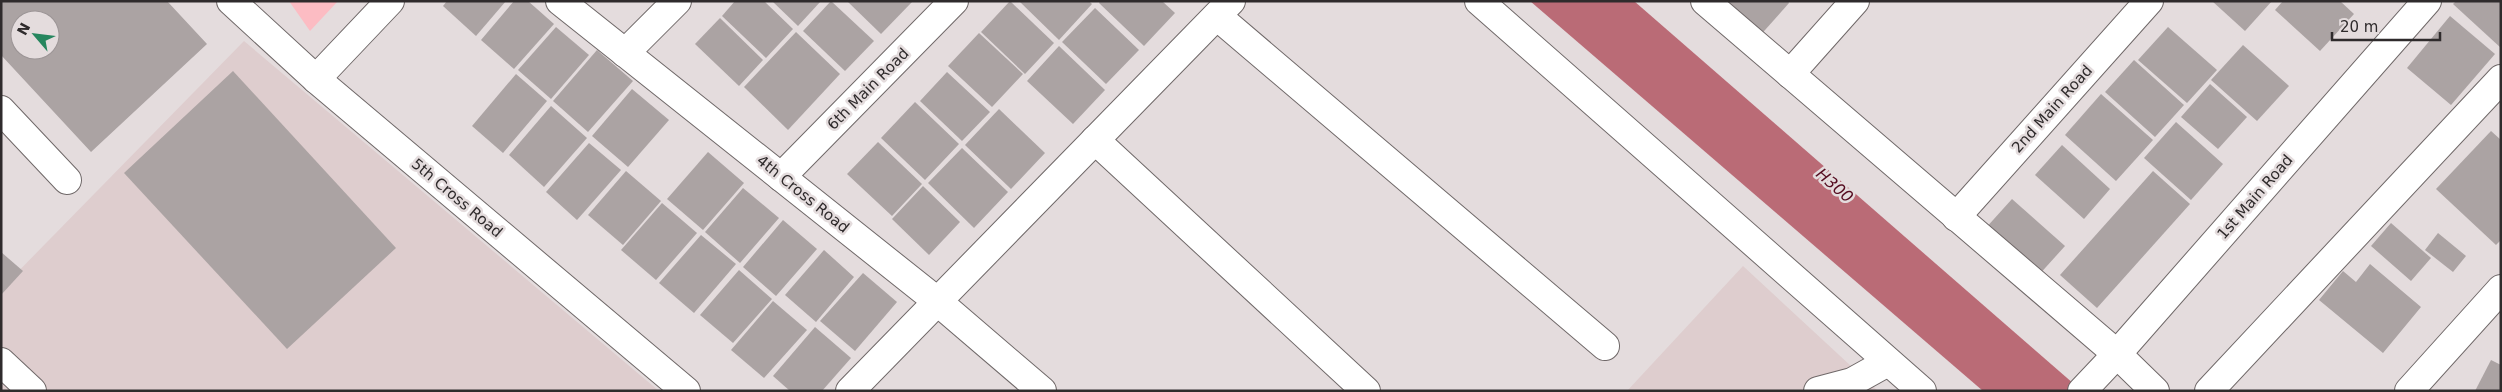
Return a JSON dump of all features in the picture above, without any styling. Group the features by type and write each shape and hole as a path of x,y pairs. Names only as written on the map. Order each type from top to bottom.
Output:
{"street":[{"name":"5th Cross Road","path":"231,1 316,79 686,391"},
{"path":"316,79 390,1"},
{"name":"4th Cross Road","path":"560,1 937,301 1042,391"},
{"path":"625,53 677,1"},
{"name":"6th Main Road","path":"781,177 954,1"},
{"path":"1479,1 1922,391"},
{"path":"1705,1 2117,354 2155,391"},
{"path":"1790,74 1855,1"},
{"name":"2nd Main Road","path":"1956,217 2149,1"},
{"name":"1st Main Road","path":"2082,391 2117,354 2427,1"},
{"path":"850,391 1224,9 1606,346"},
{"path":"2209,391 2501,80"},
{"path":"1,110 67,180"},
{"path":"1095,140 1366,391"},
{"path":"2409,391 2501,289"},
{"path":"1,362 32,391"},
{"path":"1818,391 1852,382 1888,362"}],"shaded area":[{"path":"289,1 338,1 310,31"},
{"path":"244,41 659,391 1,391 1,289"},
{"path":"1743,266 1878,391 1627,391"}],"water":[{"name":"H300","path":"1530,1 1634,1 2082,391 1983,391"}],"building":[{"path":"1,1 167,1 207,44 91,152 1,55"},
{"path":"447,1 506,1 476,36 443,6"},
{"path":"514,1 528,1 554,24 514,69 481,40"},
{"path":"735,1 764,1 793,29 766,58 722,16"},
{"path":"772,1 821,1 798,26"},
{"path":"831,1 874,41 845,71 803,31"},
{"path":"847,1 913,1 881,34"},
{"path":"1010,1 1054,43 1025,74 981,32"},
{"path":"1019,1 1089,1 1092,4 1059,40"},
{"path":"1100,1 1162,1 1175,13 1144,46 1099,3"},
{"path":"1715,1 1788,1 1789,3 1757,39"},
{"path":"2212,1 2272,1 2245,31"},
{"path":"2283,1 2340,1 2354,14 2320,51 2275,10"},
{"path":"2456,1 2501,1 2501,48 2453,4"},
{"path":"1095,8 1139,50 1106,84 1062,42"},
{"path":"2450,16 2495,54 2451,105 2407,68"},
{"path":"720,18 763,60 739,86 695,44"},
{"path":"556,27 589,55 551,99 518,70"},
{"path":"2168,27 2217,70 2187,103 2138,60"},
{"path":"796,32 840,74 788,130 744,87"},
{"path":"979,33 1023,74 992,107 948,66"},
{"path":"2243,45 2289,86 2257,121 2211,80"},
{"path":"1059,46 1105,90 1073,124 1027,81"},
{"path":"597,50 633,81 588,132 553,101"},
{"path":"2134,60 2184,105 2155,137 2105,92"},
{"path":"233,71 396,248 287,349 124,173"},
{"path":"947,72 990,112 962,141 920,101"},
{"path":"516,74 547,101 503,153 472,126"},
{"path":"2210,84 2247,117 2218,149 2181,117"},
{"path":"632,89 669,120 628,167 592,136"},
{"path":"2101,94 2153,140 2116,181 2065,135"},
{"path":"915,102 959,144 925,180 881,138"},
{"path":"551,106 587,138 544,187 509,155"},
{"path":"999,109 1045,153 1011,189 965,145"},
{"path":"2176,122 2223,164 2191,200 2144,158"},
{"path":"2491,131 2501,140 2501,240 2496,245 2436,189"},
{"path":"878,142 922,184 892,216 847,174"},
{"path":"589,143 621,170 577,220 546,192"},
{"path":"2062,145 2110,189 2084,219 2035,175"},
{"path":"962,148 1008,192 974,228 928,183"},
{"path":"708,152 744,183 703,230 667,199"},
{"path":"626,171 661,201 623,245 588,215"},
{"path":"2153,171 2190,204 2097,308 2060,275"},
{"path":"923,186 960,222 929,255 892,219"},
{"path":"743,188 779,218 740,263 705,232"},
{"path":"2012,199 2065,246 2037,277 1984,230"},
{"path":"662,203 697,233 656,280 621,250"},
{"path":"783,220 817,249 776,296 743,267"},
{"path":"2391,223 2431,258 2411,281 2371,246"},
{"path":"2438,233 2466,256 2453,272 2425,250"},
{"path":"701,235 736,264 694,313 659,283"},
{"path":"824,250 854,277 816,322 785,295"},
{"path":"1,252 23,271 1,295"},
{"path":"2370,264 2421,307 2383,353 2319,300 2343,271 2356,282"},
{"path":"739,270 772,299 733,343 700,315"},
{"path":"863,273 897,302 855,351 820,321"},
{"path":"773,301 807,330 764,378 731,350"},
{"path":"815,327 851,358 822,391 790,391 773,376"},
{"path":"2491,360 2501,365 2501,391 2475,391"}]}
